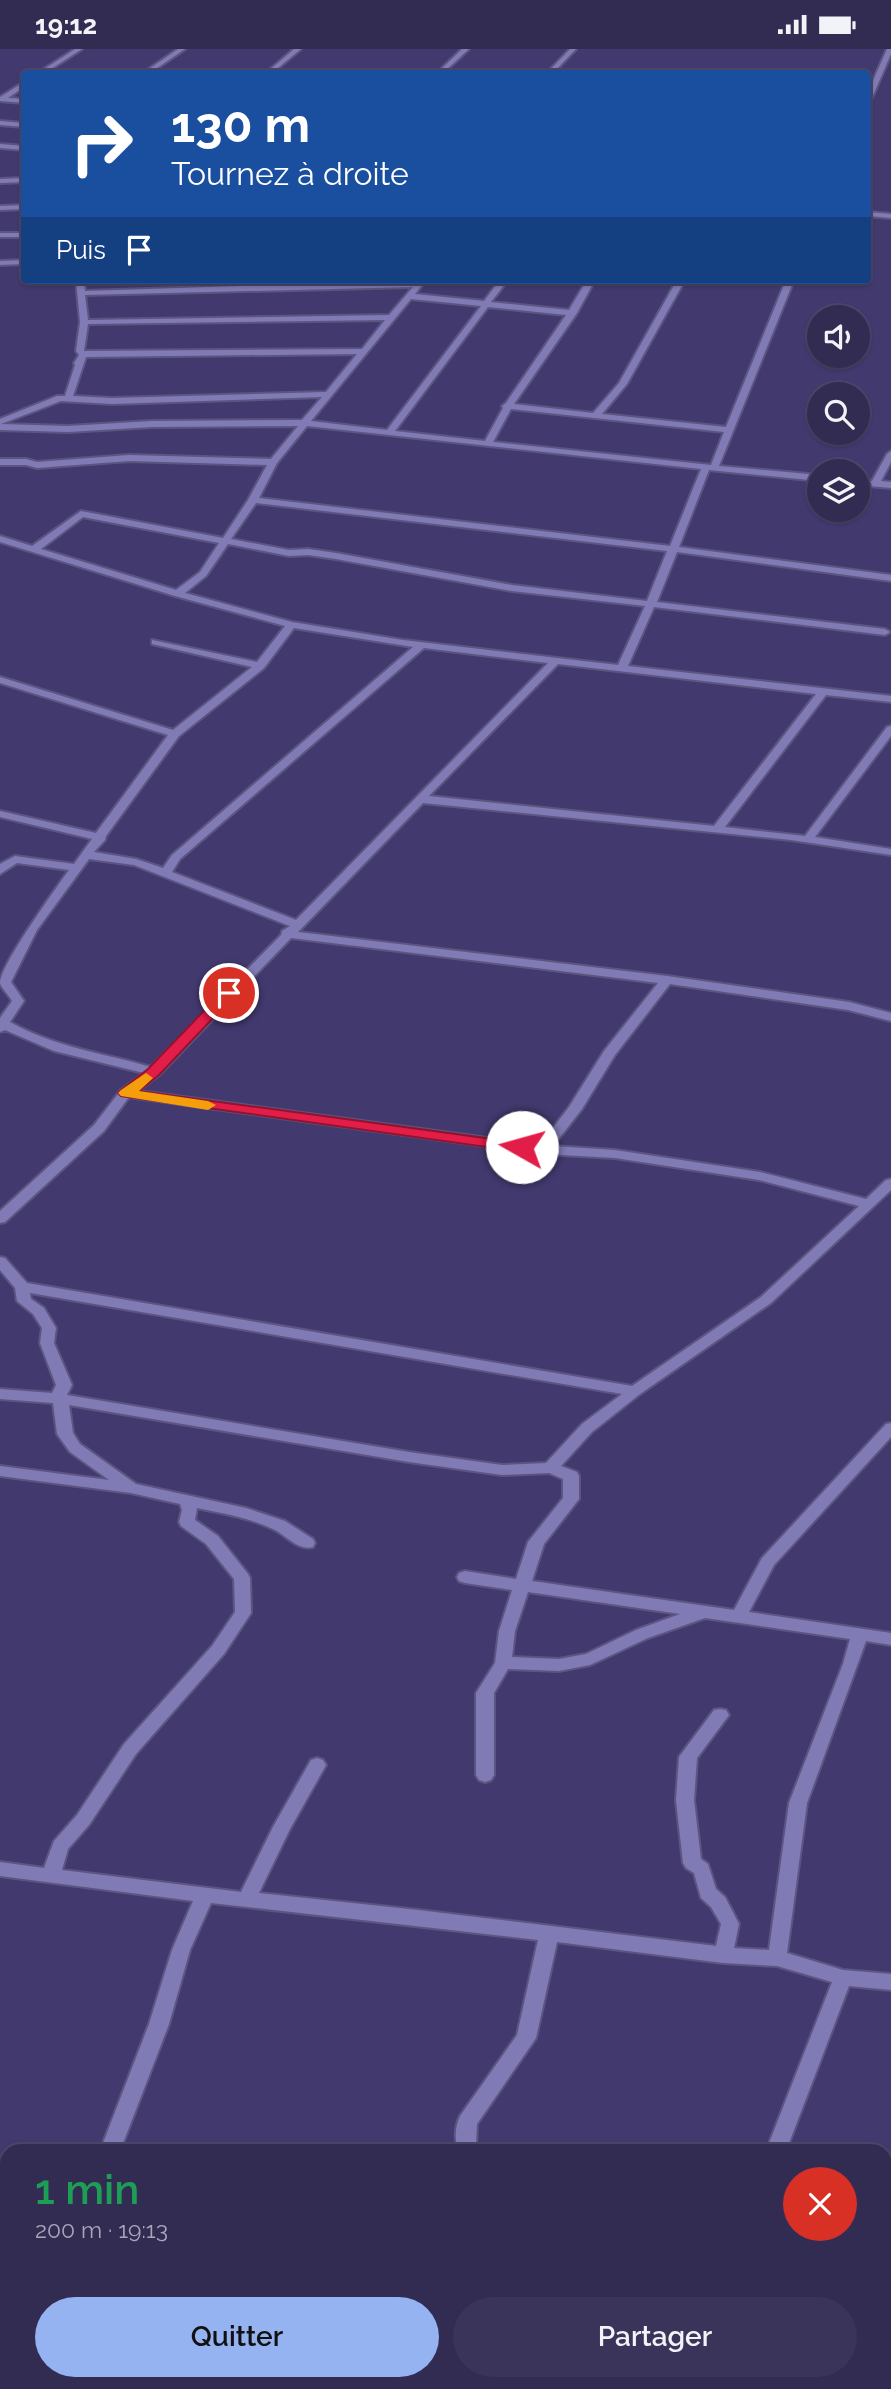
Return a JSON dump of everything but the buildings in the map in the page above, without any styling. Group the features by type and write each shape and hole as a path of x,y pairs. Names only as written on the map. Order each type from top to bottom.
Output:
{"street":[{"path":"46,70 79,49"},
{"path":"150,70 182,49"},
{"path":"273,70 298,49"},
{"path":"443,70 466,49"},
{"path":"553,70 573,49"},
{"path":"871,93 890,49"},
{"path":"1,99 21,86"},
{"path":"1,99 21,101"},
{"path":"0,123 21,125"},
{"path":"0,146 21,148"},
{"path":"0,181 21,180"},
{"path":"0,208 21,207"},
{"path":"871,214 891,216"},
{"path":"0,235 21,235"},
{"path":"0,263 21,262"},
{"path":"81,284 80,303 84,322 80,351 83,355"},
{"path":"82,293 359,284"},
{"path":"178,594 203,574 253,500 273,462 419,284"},
{"path":"389,433 501,284"},
{"path":"488,443 506,407 573,313 589,284"},
{"path":"595,417 623,384 679,284"},
{"path":"622,668 673,549 729,430 788,284"},
{"path":"409,296 573,313"},
{"path":"84,322 392,317"},
{"path":"83,355 364,351"},
{"path":"68,399 80,364 78,363 83,355"},
{"path":"0,422 39,404 60,398 139,400 329,394"},
{"path":"506,407 729,430"},
{"path":"0,427 68,429 152,424 305,423 807,477"},
{"path":"875,484 891,454"},
{"path":"0,462 26,462 37,465 129,458 273,462"},
{"path":"870,483 891,485"},
{"path":"253,500 891,577"},
{"path":"34,549 81,514 223,542 289,553 308,552 336,556 512,588 885,632"},
{"path":"0,539 178,594 291,625 422,645 891,699"},
{"path":"154,1072 110,1058 41,1045 2,1026 18,1001 3,980 31,930 176,734 260,666 291,625"},
{"path":"156,642 260,666"},
{"path":"166,873 176,857 422,645"},
{"path":"0,1219 99,1128 126,1093 154,1072 296,923 422,799 517,697 556,660"},
{"path":"0,680 176,734"},
{"path":"717,829 823,691"},
{"path":"808,839 891,729"},
{"path":"422,799 808,839 891,852"},
{"path":"0,814 101,838"},
{"path":"88,855 136,862 296,923"},
{"path":"0,870 15,859 78,868"},
{"path":"286,934 667,980 849,1006 891,1017"},
{"path":"543,1150 575,1109 609,1054 667,980"},
{"path":"126,1093 543,1150 614,1154 760,1176 868,1204"},
{"path":"550,1468 587,1428 635,1391 766,1300 868,1204 888,1189"},
{"path":"0,1261 22,1287 24,1301 39,1311 49,1328 47,1343 64,1385 58,1399 65,1434 75,1448 131,1488"},
{"path":"22,1287 635,1391"},
{"path":"0,1394 58,1399 502,1470 550,1468 571,1476 571,1499 536,1542 507,1631 503,1663 485,1693 485,1775"},
{"path":"739,1616 768,1562 891,1428"},
{"path":"0,1471 131,1488 240,1512 279,1525 307,1543"},
{"path":"51,1876 60,1846 83,1820 130,1749 218,1650 243,1613 242,1578 212,1540 187,1522 190,1510 186,1500"},
{"path":"465,1577 891,1639"},
{"path":"503,1663 559,1665 590,1659 642,1634 703,1612"},
{"path":"777,1958 797,1803 851,1664 859,1636"},
{"path":"720,1715 688,1757 685,1800 692,1863 702,1869 708,1893 718,1902 730,1924 723,1955"},
{"path":"247,1899 282,1827 317,1765"},
{"path":"0,1869 723,1955 777,1958 843,1978 891,1982"},
{"path":"113,2144 159,2024 181,1950 205,1895"},
{"path":"466,2144 467,2123 526,2038 549,1934"},
{"path":"779,2144 843,1978"}],"slow traffic":[{"path":"146,1078 126,1093 208,1105"}],"route":[{"path":"229,993 154,1072 126,1093 293,1118 445,1135 522,1147"}]}
